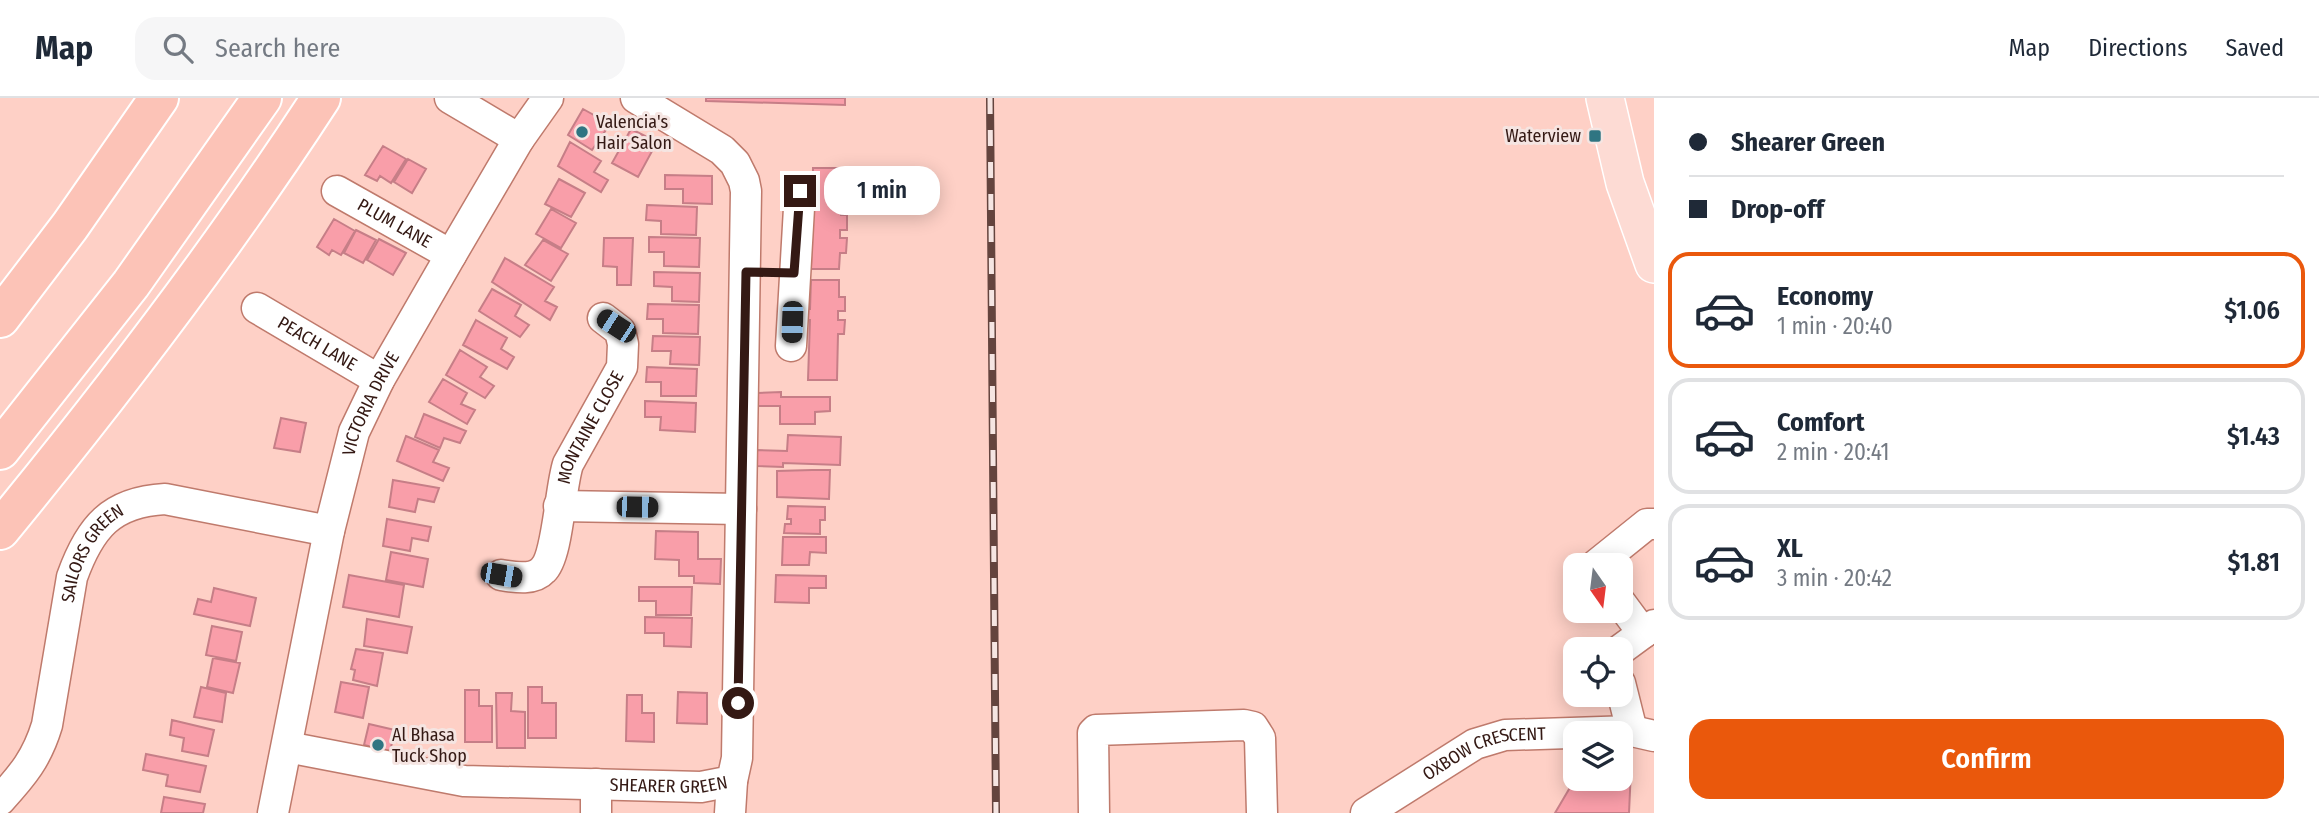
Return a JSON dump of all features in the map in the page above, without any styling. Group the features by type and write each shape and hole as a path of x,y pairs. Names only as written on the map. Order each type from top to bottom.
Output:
{"highway":[{"path":"0,318 70,226 159,98"},
{"path":"0,450 131,284 262,98"},
{"path":"0,530 153,338 246,209 321,98"}],"main road":[{"path":"1605,98 1625,183 1646,216 1653,258"}],"street":[{"path":"450,98 519,139"},
{"name":"VICTORIA DRIVE","path":"273,813 329,531 349,447 379,380 519,139 548,98"},
{"name":"SHEARER GREEN","path":"287,747 464,780 596,798 701,787 731,799 737,758 746,191 735,163 722,150 636,98"},
{"name":"PLUM LANE","path":"337,191 451,255"},
{"path":"791,346 800,191"},
{"path":"746,272 794,273"},
{"name":"PEACH LANE","path":"257,308 379,380"},
{"name":"MONTAINE CLOSE","path":"501,575 517,578 531,576 543,571 551,557 564,478 572,454 622,367 623,344 620,331 603,318"},
{"name":"SAILORS GREEN","path":"0,800 26,771 41,746 72,577 80,554 106,519 120,509 142,500 165,499 329,531"},
{"name":"MONTAINE CLOSE","path":"559,506 741,509"},
{"path":"1611,553 1647,524 1654,524"},
{"path":"1631,707 1643,733"},
{"path":"1094,813 1093,733 1096,730 1244,725 1258,731 1260,738 1262,813"},
{"name":"OXBOW CRESCENT","path":"1366,813 1475,744 1489,738 1505,735 1643,733"}],"building":[{"path":"706,98 845,98 845,105 706,101"},
{"path":"583,109 610,124 592,150 568,135"},
{"path":"631,129 657,142 638,177 612,163"},
{"path":"570,142 601,161 594,172 608,180 601,192 558,166"},
{"path":"383,146 406,159 391,183 380,176 377,181 365,175"},
{"path":"408,159 426,169 412,193 394,182"},
{"path":"813,168 842,168 841,215 847,215 847,230 840,230 840,238 847,238 846,253 840,253 839,269 811,269"},
{"path":"665,175 712,176 712,204 683,203 683,189 665,189"},
{"path":"559,179 585,193 571,217 545,204"},
{"path":"647,205 697,207 696,235 661,234 661,221 646,220"},
{"path":"551,209 576,223 561,248 536,234"},
{"path":"334,219 355,231 341,255 332,250 329,255 317,247"},
{"path":"356,230 376,240 363,263 344,253"},
{"path":"649,237 700,238 699,267 664,266 664,252 649,252"},
{"path":"604,238 633,238 631,285 617,285 617,267 603,266"},
{"path":"379,239 406,253 393,275 367,260"},
{"path":"543,240 568,254 551,281 525,265"},
{"path":"505,258 554,287 545,301 557,307 550,320 492,282"},
{"path":"654,272 700,273 699,302 672,301 672,287 654,286"},
{"path":"811,280 839,280 839,297 845,297 845,311 838,311 838,320 845,320 844,334 838,334 837,380 808,380 810,320 806,320 806,309 810,309"},
{"path":"492,289 521,305 515,316 529,325 520,337 479,311"},
{"path":"648,304 699,305 698,334 663,333 663,319 647,319"},
{"path":"476,320 507,338 501,349 514,357 507,369 463,345"},
{"path":"653,336 700,337 699,365 670,364 671,351 652,351"},
{"path":"460,350 487,367 480,377 494,386 485,398 446,375"},
{"path":"647,367 697,369 696,396 661,396 661,382 646,382"},
{"path":"443,379 467,393 461,404 475,410 467,424 429,402"},
{"path":"781,392 781,397 830,397 830,411 815,412 815,424 780,424 780,406 758,406 758,393"},
{"path":"645,401 696,403 695,432 660,430 661,417 645,417"},
{"path":"424,414 466,431 460,443 444,438 440,448 415,437"},
{"path":"281,418 306,423 300,452 274,448"},
{"path":"788,435 841,437 840,465 783,463 783,467 757,466 757,450 787,451"},
{"path":"406,436 439,450 433,462 449,468 443,481 397,461"},
{"path":"830,470 829,499 777,497 777,471"},
{"path":"393,480 439,488 434,502 418,499 415,512 389,507"},
{"path":"788,506 825,507 825,520 820,520 820,534 784,533 785,524 791,524 791,519 787,519"},
{"path":"387,519 431,527 428,541 412,538 410,551 383,546"},
{"path":"656,531 698,532 698,559 721,559 720,584 694,583 694,576 679,576 679,560 655,559"},
{"path":"783,537 826,537 826,553 810,552 809,565 782,565"},
{"path":"391,552 428,559 423,587 386,580"},
{"path":"349,575 404,585 399,617 343,607"},
{"path":"776,575 826,576 826,588 809,588 809,603 775,602"},
{"path":"639,587 692,587 691,615 656,615 656,601 639,601"},
{"path":"214,588 256,598 250,626 194,614 198,599 211,602"},
{"path":"645,617 692,618 691,647 664,646 664,633 645,633"},
{"path":"367,619 412,627 407,653 364,646"},
{"path":"212,626 242,632 236,661 206,655"},
{"path":"356,649 383,653 377,686 353,680 355,670 351,669"},
{"path":"213,658 240,663 233,693 207,687"},
{"path":"341,682 369,687 363,718 335,712"},
{"path":"201,687 226,693 222,722 194,717"},
{"path":"528,687 542,687 542,703 556,703 556,738 528,738"},
{"path":"465,690 479,690 479,706 492,706 492,742 465,742"},
{"path":"678,692 707,693 707,724 677,723"},
{"path":"496,693 512,693 511,711 525,712 525,748 497,748"},
{"path":"627,695 642,695 642,713 654,713 654,742 626,741"},
{"path":"172,720 214,730 208,756 182,751 184,738 170,735"},
{"path":"369,724 395,730 390,751 364,745"},
{"path":"146,754 206,766 200,792 166,786 168,775 143,770"},
{"path":"1568,791 1630,791 1629,813 1555,813"},
{"path":"164,797 205,804 203,813 161,813"}],"railway":[{"path":"990,98 996,813"}],"place":[{"name":"Valencia's Hair Salon","path":"582,132"},
{"name":"Waterview","path":"1595,136"},
{"name":"Al Bhasa Tuck Shop","path":"378,745"}],"route":[{"path":"738,703 746,272 794,273 800,191"}]}
